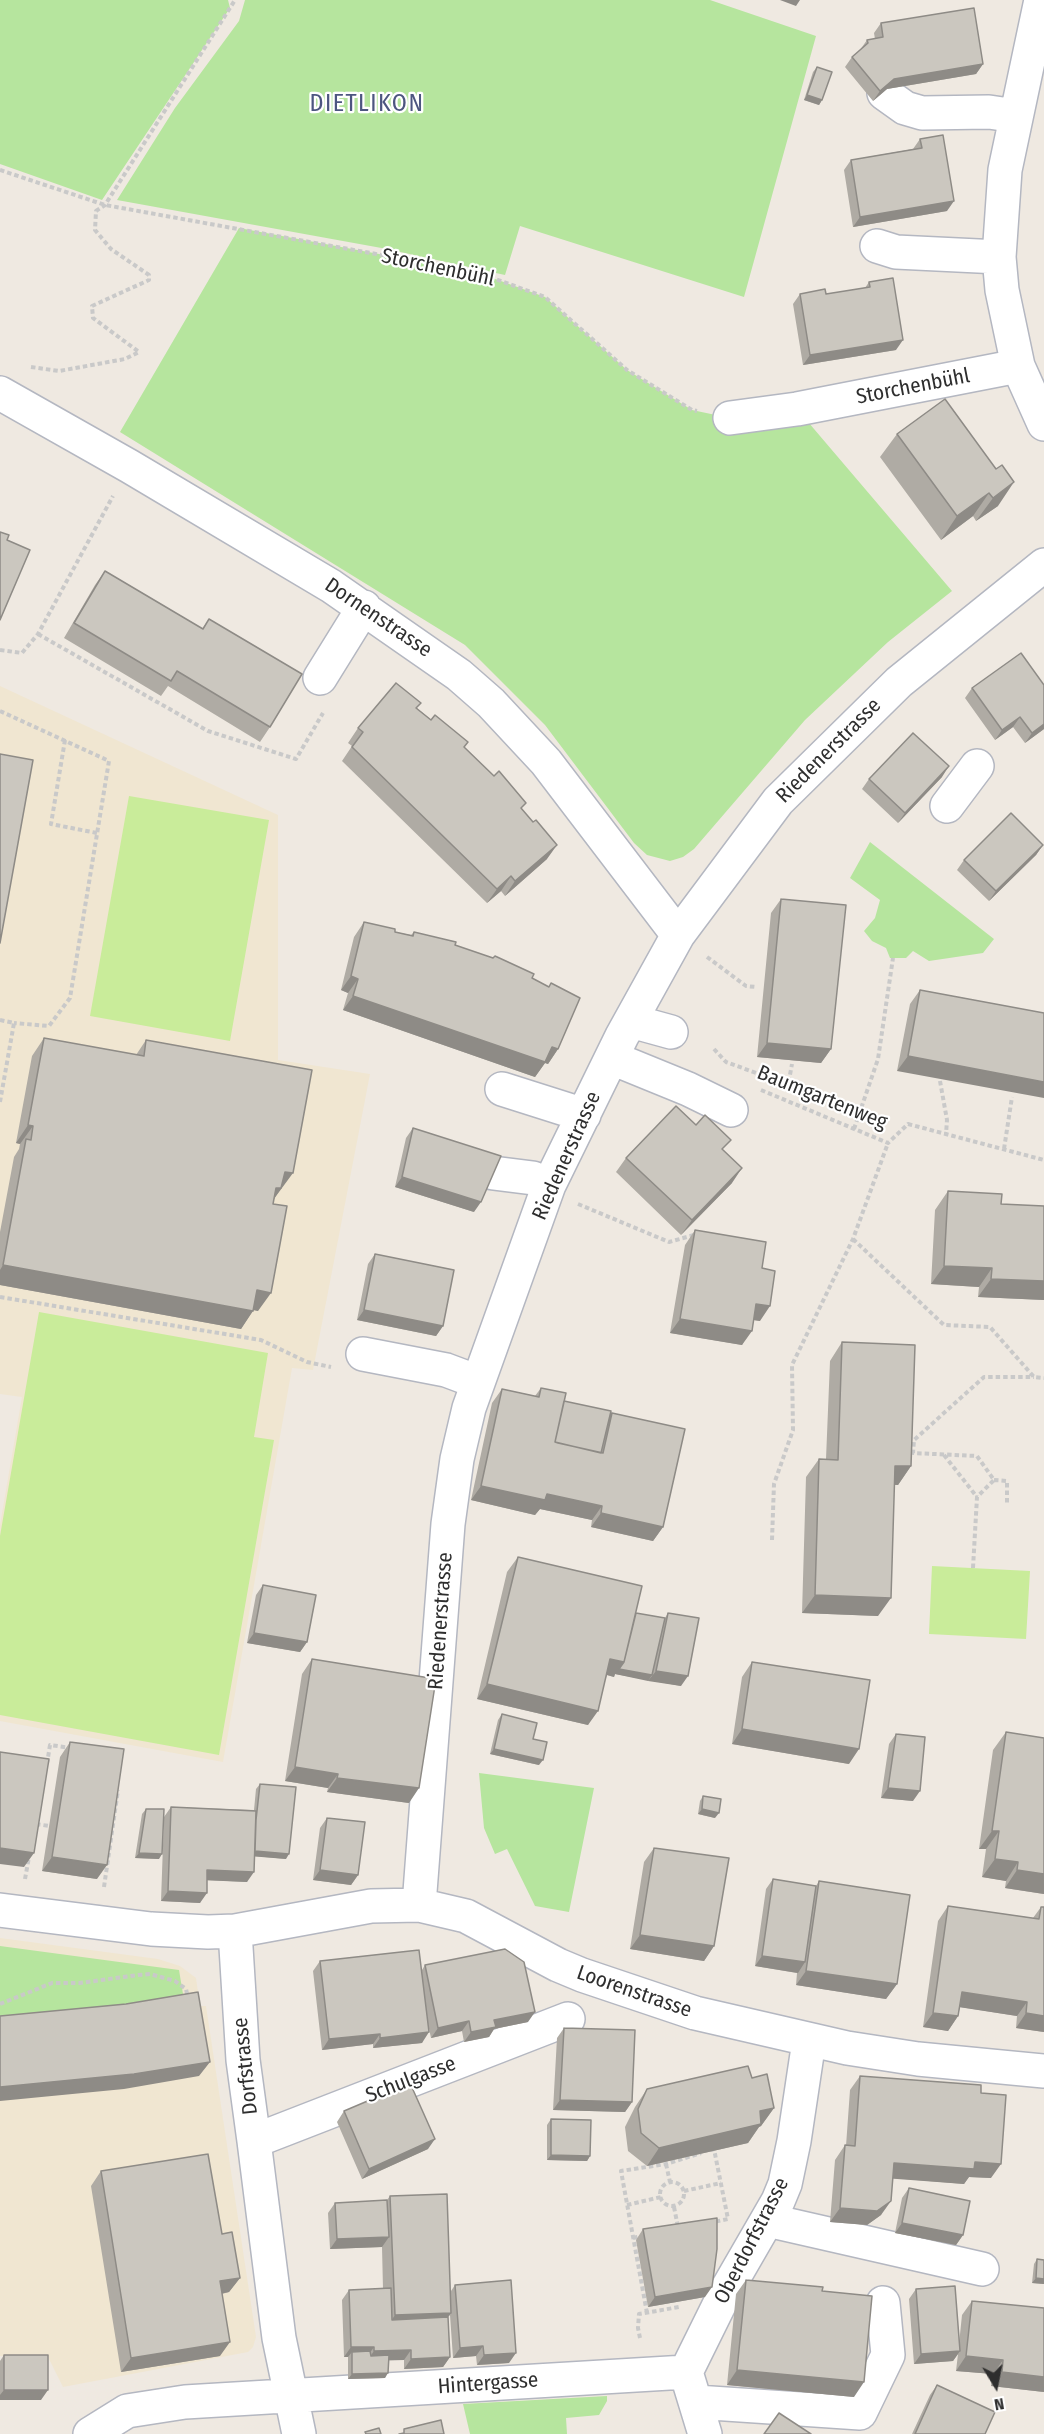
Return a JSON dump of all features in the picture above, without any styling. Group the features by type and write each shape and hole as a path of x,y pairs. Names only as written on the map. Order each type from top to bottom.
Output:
{"street":[{"path":"1041,0 1005,170 999,257 1002,290 1018,366 1044,424"},
{"path":"884,93 905,108 922,113 989,112 1016,116"},
{"path":"877,246 896,252 999,257"},
{"name":"Storchenbühl","path":"730,418 797,409 1018,366"},
{"name":"Dornenstrasse","path":"3,403 129,466 364,607 459,675 518,730 546,762 690,944"},
{"name":"Riedenerstrasse","path":"419,1905 447,1524 457,1459 469,1408 549,1185 631,1021 690,944 778,801 899,682 1044,565"},
{"path":"320,678 364,607"},
{"path":"947,806 977,766"},
{"path":"631,1021 671,1032"},
{"path":"612,1058 688,1089 731,1110"},
{"path":"502,1089 584,1115"},
{"path":"494,1173 533,1178 549,1185"},
{"path":"353,1361 446,1370 478,1382"},
{"path":"12,1899 151,1929 235,1931"},
{"name":"Loorenstrasse","path":"235,1931 371,1906 419,1905 444,1909 466,1916 558,1965 611,1987 695,2013 809,2041 918,2059 1044,2071"},
{"name":"Dorfstrasse","path":"235,1931 243,2060 279,2338 299,2434"},
{"name":"Schulgasse","path":"254,2141 568,2019"},
{"name":"Oberdorfstrasse","path":"691,2387 722,2298 785,2184 809,2041"},
{"path":"767,2220 982,2270"},
{"path":"848,2423 860,2414 888,2355 883,2303"},
{"name":"Hintergasse","path":"90,2434 127,2412 185,2403 648,2374 691,2387 848,2423"},
{"path":"691,2387 705,2434"}],"path":[{"path":"30,367 59,371 125,359 139,352 93,318 92,306 149,280 149,275 111,249 95,230 96,211 105,205 235,0"},
{"name":"Storchenbühl","path":"0,170 105,205 476,272 545,297 627,370 692,410 730,418"},
{"path":"0,650 22,652 38,634 129,466"},
{"path":"38,634 208,731 296,759 325,710"},
{"path":"0,711 109,761 70,998 49,1026 0,1020"},
{"path":"65,740 51,824 97,832"},
{"path":"690,944 746,986 756,987"},
{"path":"854,1128 878,1059 893,958"},
{"path":"0,1102 14,1023"},
{"path":"714,1050 726,1062 781,1082 789,1080 792,1064"},
{"path":"940,1081 947,1120 946,1134"},
{"name":"Baumgartenweg","path":"755,1088 888,1143 908,1124 1044,1160"},
{"path":"1004,1149 1012,1097"},
{"path":"772,1540 774,1484 793,1430 792,1365 853,1239 888,1143"},
{"path":"577,1203 669,1242 697,1234"},
{"path":"853,1239 944,1325 990,1327 1034,1377"},
{"path":"0,1297 261,1340 307,1362 353,1361"},
{"path":"994,1480 976,1456 913,1453 914,1440 984,1377 1044,1378"},
{"path":"943,1454 977,1497 973,1568"},
{"path":"977,1497 994,1480 1007,1480 1006,1503"},
{"path":"46,1767 50,1745 72,1748"},
{"path":"104,1888 109,1835 119,1780"},
{"path":"34,1834 38,1812"},
{"path":"36,1824 49,1826"},
{"path":"12,1899 29,1856"},
{"path":"0,2004 52,1983 80,1983 150,1974 175,1981 186,1989 193,2007"},
{"path":"647,2313 621,2171 666,2164 714,2149 729,2219 708,2223"},
{"path":"666,2164 670,2182"},
{"path":"670,2182 678,2184 684,2191"},
{"path":"670,2182 663,2188 661,2197 665,2204 674,2207"},
{"path":"684,2191 721,2183"},
{"path":"674,2207 682,2201 684,2191"},
{"path":"627,2205 661,2197"},
{"path":"674,2207 678,2229"},
{"path":"667,2231 688,2227"},
{"path":"633,2238 644,2236"},
{"path":"648,2374 638,2328 639,2314 722,2298"}],"shaded area":[{"path":"0,686 278,815 278,1060 370,1074 313,1370 292,1368 223,1762 0,1721 0,1525 22,1397 0,1394"},
{"path":"0,1938 158,1959 180,1966 196,1978 200,2006 206,2006 256,2337 253,2347 248,2352 63,2387 48,2357 0,2356"}],"green space":[{"path":"0,0 228,0 230,8 102,200 0,164"},
{"path":"245,0 710,0 816,36 744,297 520,226 505,275 387,249 117,200 175,108 239,21"},
{"path":"239,228 476,272 545,297 627,370 692,410 730,418 797,409 952,591 888,642 805,720 694,849 683,857 670,861 647,855 634,843 545,725 465,645 120,432"},
{"path":"129,796 269,820 230,1041 90,1016"},
{"path":"870,842 994,939 983,953 929,961 913,951 906,958 890,958 886,948 872,941 864,931 875,918 880,900 850,878"},
{"path":"39,1312 268,1353 254,1437 274,1440 219,1755 0,1715 0,1536"},
{"path":"932,1566 1030,1571 1026,1639 929,1634"},
{"path":"479,1773 594,1788 569,1912 535,1906 507,1849 495,1854 484,1828"},
{"path":"0,1946 179,1970 184,2000 0,2022"},
{"path":"607,2396 607,2401 599,2415 566,2418 567,2434 470,2434 463,2404"}],"building":[{"path":"974,8 983,64 894,79 880,91 852,57 868,43 867,40 883,37 881,23"},
{"path":"817,67 832,72 822,100 807,95"},
{"path":"943,135 954,201 860,217 851,160 922,148 920,139"},
{"path":"893,278 903,340 810,355 800,294 825,289 826,294 870,287 869,282"},
{"path":"945,399 996,469 1002,465 1014,482 993,498 989,493 957,516 897,434"},
{"path":"0,532 9,535 7,540 30,550 0,620"},
{"path":"105,571 203,629 209,619 302,674 270,727 177,671 171,681 74,623"},
{"path":"1021,653 1044,685 1044,724 1032,733 1020,717 1002,730 972,688"},
{"path":"396,683 421,703 416,708 431,720 435,715 468,742 464,747 494,776 499,771 526,803 521,808 533,822 536,820 557,845 515,881 511,876 497,889 352,747 363,732 358,728"},
{"path":"913,733 949,766 905,813 869,779"},
{"path":"0,754 33,760 0,943"},
{"path":"1011,813 1043,845 996,891 964,860"},
{"path":"781,899 846,905 831,1049 767,1043"},
{"path":"364,922 413,936 414,932 456,942 455,945 493,958 495,956 534,974 532,978 549,987 551,983 580,998 558,1049 552,1047 545,1062 353,996 358,979 351,976"},
{"path":"920,990 1044,1013 1044,1082 908,1056"},
{"path":"44,1038 144,1056 146,1040 312,1070 293,1173 285,1172 281,1188 276,1188 273,1204 287,1206 271,1293 257,1290 253,1311 3,1265 26,1139 31,1140 33,1126 28,1125"},
{"path":"676,1106 696,1125 705,1115 731,1140 722,1149 742,1168 692,1220 626,1158"},
{"path":"413,1128 501,1156 481,1202 402,1177"},
{"path":"948,1191 1002,1194 1001,1204 1044,1206 1044,1281 991,1279 992,1268 944,1266"},
{"path":"695,1230 766,1242 762,1268 775,1271 770,1306 756,1304 752,1331 680,1319"},
{"path":"375,1254 454,1270 443,1326 364,1310"},
{"path":"842,1342 915,1345 911,1466 895,1466 891,1598 815,1595 819,1459 838,1460"},
{"path":"541,1388 566,1393 555,1442 558,1443 603,1453 612,1413 685,1429 663,1527 601,1513 602,1506 547,1494 545,1500 481,1486 502,1389 539,1397"},
{"path":"564,1401 611,1411 601,1453 555,1442"},
{"path":"518,1557 642,1586 624,1662 610,1659 598,1711 487,1684"},
{"path":"263,1585 316,1595 307,1642 254,1633"},
{"path":"636,1613 665,1618 652,1675 619,1669 624,1662"},
{"path":"668,1613 699,1618 688,1676 656,1671"},
{"path":"312,1659 436,1679 419,1788 337,1778 338,1774 295,1767"},
{"path":"752,1662 870,1680 859,1749 742,1729"},
{"path":"502,1714 537,1723 533,1739 547,1742 543,1760 494,1749"},
{"path":"1006,1732 1044,1738 1044,1874 1017,1870 1018,1862 995,1859 999,1831 992,1831"},
{"path":"896,1734 925,1737 920,1791 888,1788"},
{"path":"70,1742 124,1749 107,1865 52,1857"},
{"path":"0,1752 49,1759 34,1853 0,1848"},
{"path":"260,1784 296,1787 289,1854 255,1851"},
{"path":"703,1796 721,1799 719,1813 702,1809"},
{"path":"171,1807 256,1811 254,1872 207,1870 207,1893 168,1891"},
{"path":"146,1809 164,1809 162,1854 139,1853"},
{"path":"327,1818 365,1822 358,1875 320,1870"},
{"path":"654,1848 729,1858 714,1946 640,1935"},
{"path":"773,1879 816,1886 805,1962 762,1956"},
{"path":"819,1881 910,1895 897,1984 806,1971"},
{"path":"948,1906 1039,1919 1041,1907 1044,1907 1044,2016 1026,2013 1027,2002 962,1992 958,2016 933,2013"},
{"path":"505,1949 524,1962 535,2012 494,2020 496,2027 471,2032 469,2021 438,2028 425,1965"},
{"path":"419,1950 429,2032 380,2038 380,2034 329,2039 320,1961"},
{"path":"198,1992 210,2062 134,2074 0,2087 0,2016 126,2004"},
{"path":"564,2028 635,2030 632,2102 560,2100"},
{"path":"748,2066 752,2078 767,2074 774,2108 760,2111 761,2124 659,2148 641,2133 638,2109 647,2089"},
{"path":"860,2076 981,2085 981,2093 1006,2095 1001,2164 975,2162 974,2169 894,2163 891,2201 877,2211 840,2208 845,2145 855,2146"},
{"path":"410,2083 435,2139 369,2169 344,2111"},
{"path":"551,2119 591,2120 590,2156 551,2155"},
{"path":"208,2154 222,2234 232,2232 240,2278 220,2281 230,2342 131,2358 101,2171"},
{"path":"909,2188 970,2201 963,2235 902,2223"},
{"path":"447,2194 451,2313 395,2315 390,2196"},
{"path":"387,2200 389,2237 337,2239 335,2203"},
{"path":"717,2218 717,2249 712,2287 655,2297 643,2229"},
{"path":"1037,2259 1044,2260 1044,2279 1036,2278"},
{"path":"511,2280 516,2353 484,2355 483,2346 460,2348 455,2285"},
{"path":"746,2280 823,2287 822,2291 872,2296 864,2382 737,2370"},
{"path":"955,2286 960,2351 921,2354 916,2289"},
{"path":"391,2288 392,2320 448,2317 450,2357 411,2359 411,2350 374,2351 374,2347 351,2347 349,2290"},
{"path":"972,2301 1044,2308 1044,2377 1002,2372 1003,2360 966,2356"},
{"path":"370,2351 371,2356 389,2355 388,2373 352,2374 352,2352"},
{"path":"4,2355 48,2355 48,2390 4,2390"},
{"path":"937,2385 995,2412 985,2434 915,2434"},
{"path":"779,2413 811,2434 764,2434"},
{"path":"441,2420 444,2434 399,2434 404,2433 404,2429"},
{"path":"379,2428 381,2434 366,2434 365,2432"}],"district":[{"name":"DIETLIKON","path":"367,104"}]}
